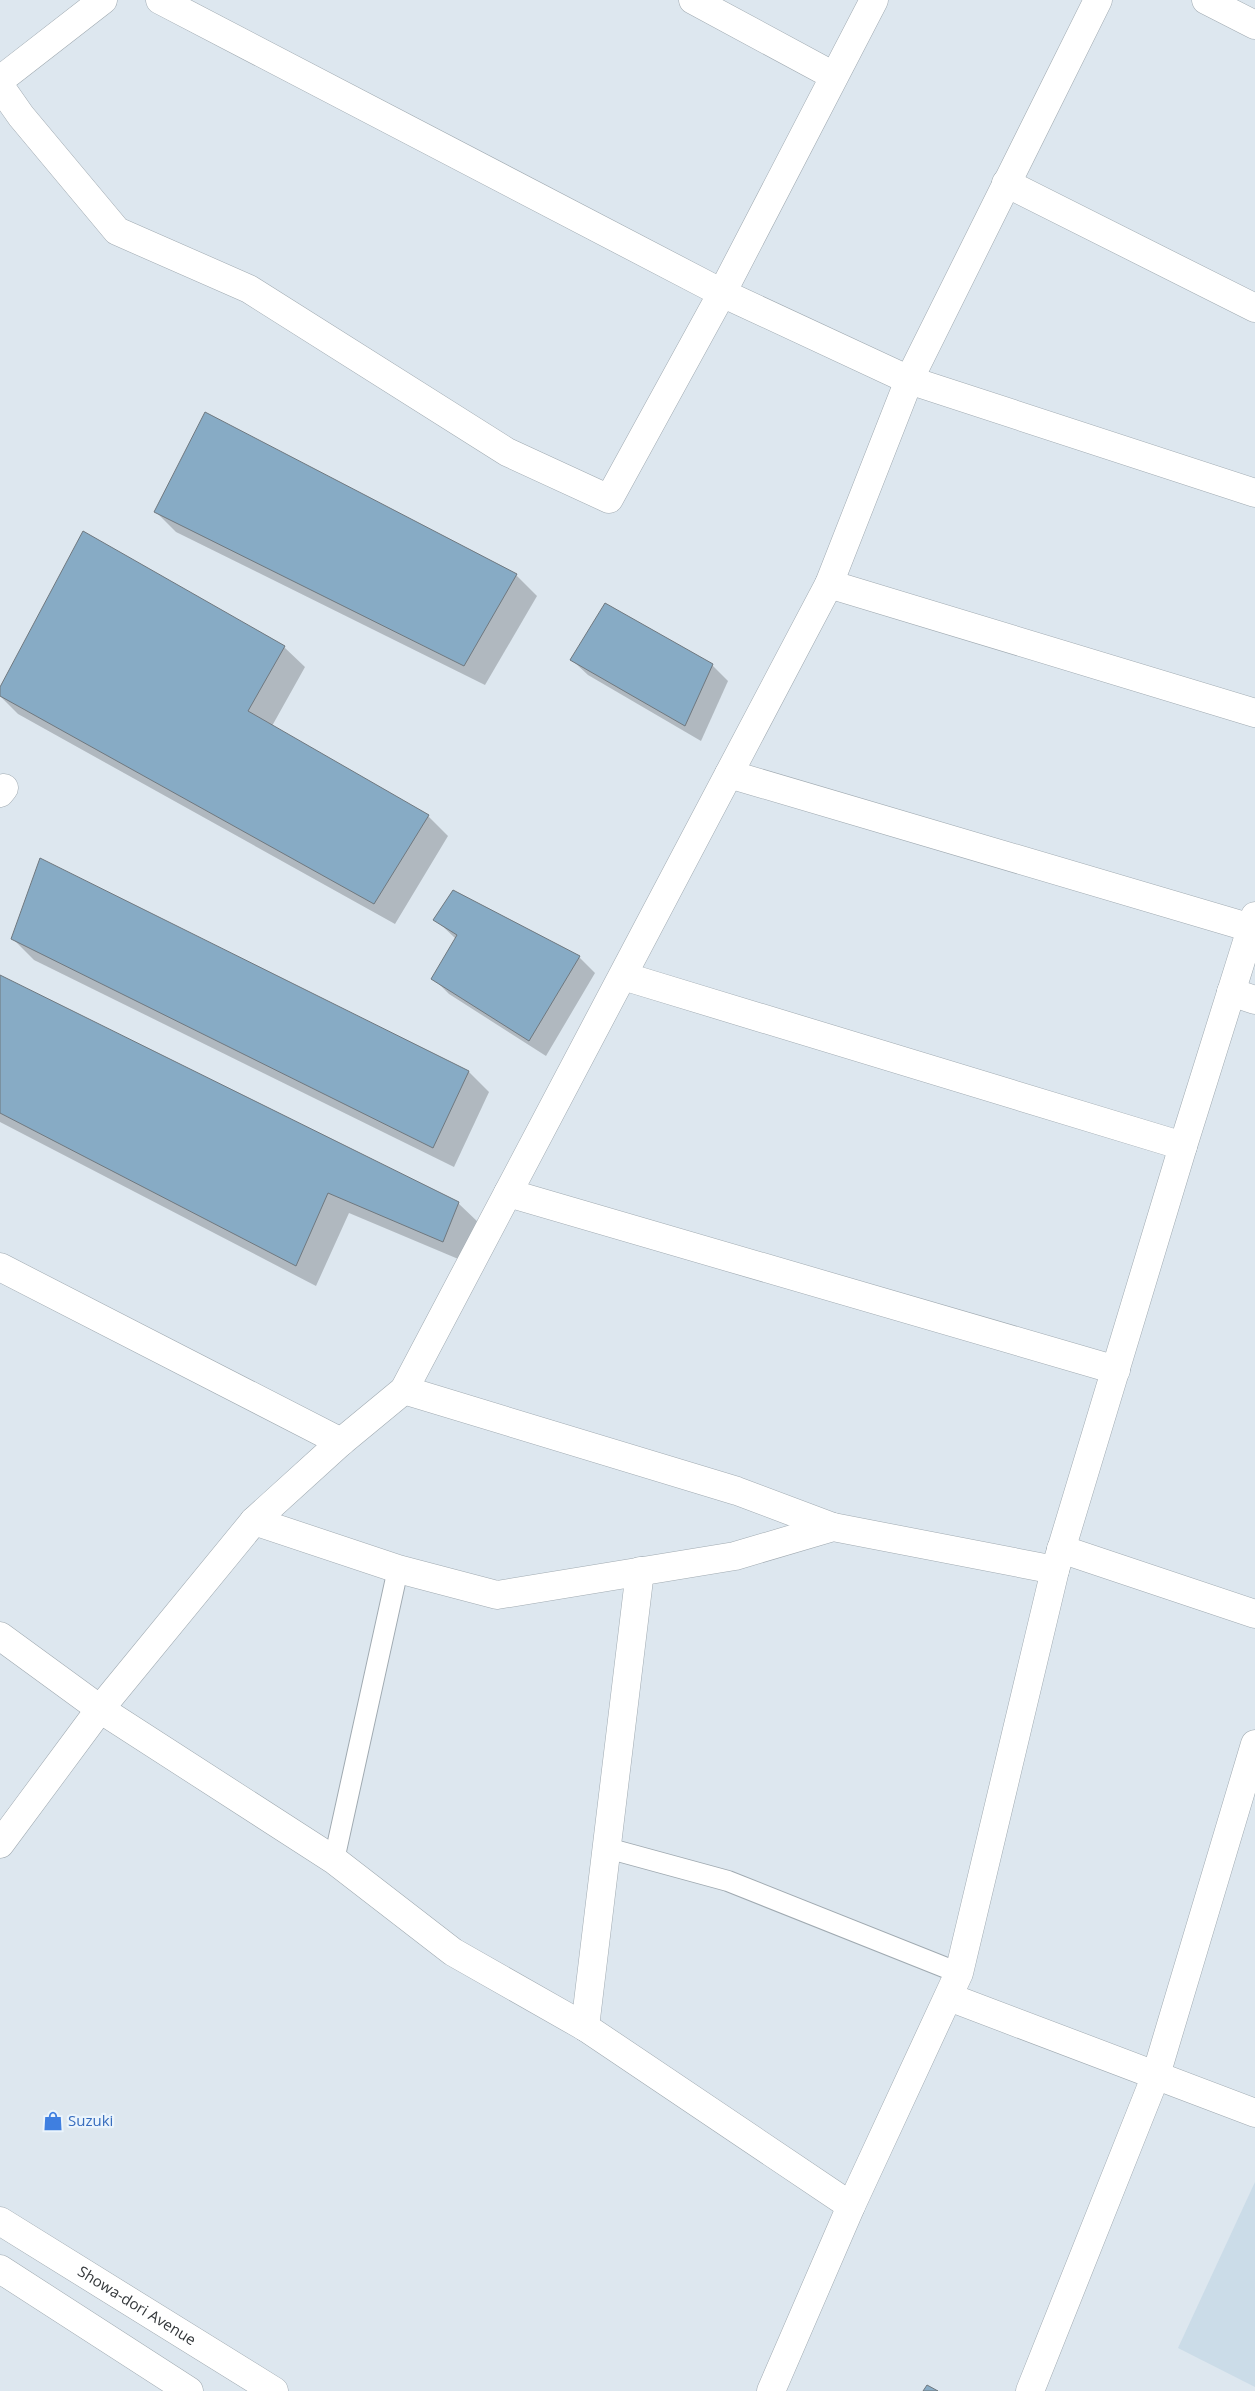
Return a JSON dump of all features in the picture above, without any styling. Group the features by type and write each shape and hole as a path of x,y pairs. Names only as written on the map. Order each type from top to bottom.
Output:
{"street":[{"path":"0,80 103,0"},
{"path":"160,0 722,294 909,380 1255,492"},
{"path":"693,0 834,76"},
{"path":"0,86 21,116 117,231 249,289 507,452 609,499 722,294 874,0"},
{"path":"0,1844 100,1709 254,1522 341,1442 404,1390 829,584 909,380 1098,0"},
{"path":"1206,0 1255,25"},
{"path":"1006,183 1255,308"},
{"path":"829,584 1255,713"},
{"path":"729,774 1253,922 1243,996 1183,1146 1058,1559 954,1985 851,2206 771,2391"},
{"path":"623,976 1183,1146"},
{"path":"508,1192 1116,1370"},
{"path":"0,1267 341,1442"},
{"path":"404,1390 737,1491 833,1527 1058,1559 1255,1614"},
{"path":"254,1522 398,1569 497,1595 735,1556 833,1527"},
{"path":"585,2027 640,1571"},
{"path":"0,1636 100,1709 334,1860 453,1952 585,2027 851,2206"},
{"path":"1030,2391 1156,2075 1255,1744"},
{"path":"954,1985 1156,2075 1255,2113"},
{"name":"Showa-dori Avenue","path":"0,2221 274,2391"},
{"path":"0,2269 189,2391"}],"lane":[{"path":"334,1860 398,1569"},
{"path":"608,1848 728,1881 954,1985"}],"shaded area":[{"path":"1255,2182 1255,2387 1178,2348"}],"building":[{"path":"205,412 517,574 464,666 154,512"},
{"path":"83,531 285,646 248,711 429,815 374,904 0,696 0,687"},
{"path":"605,603 713,664 685,726 570,660"},
{"path":"40,858 469,1071 433,1148 11,939"},
{"path":"453,890 580,956 529,1041 431,979 457,935 433,920"},
{"path":"0,975 459,1202 443,1242 328,1193 296,1266 0,1113"},
{"path":"927,2385 938,2391 923,2391"}],"place":[{"name":"Suzuki","path":"53,2121"}]}
